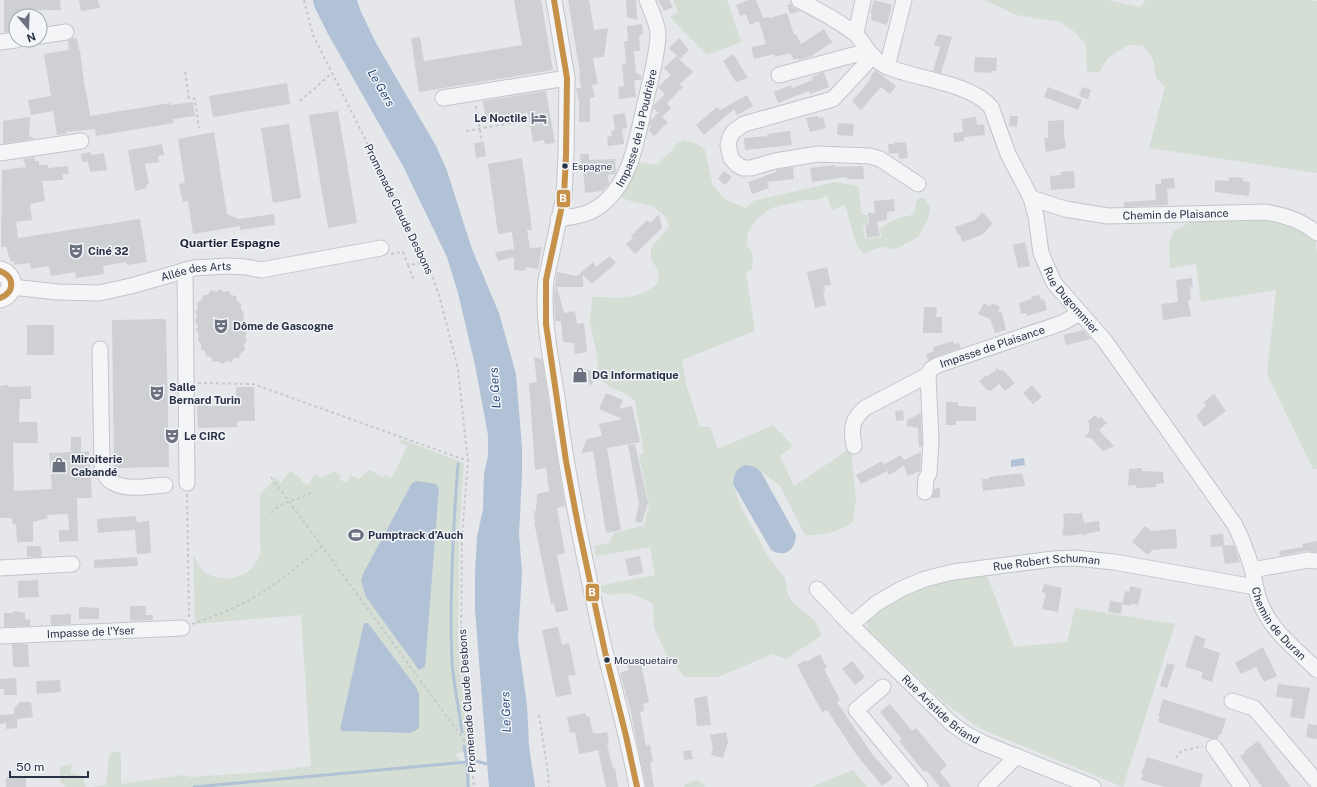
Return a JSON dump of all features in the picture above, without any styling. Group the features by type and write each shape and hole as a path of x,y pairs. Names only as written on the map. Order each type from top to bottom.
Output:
{"main road":[{"path":"0,270 8,274 11,278 6,292"}],"street":[{"path":"554,0 567,78 566,155 564,196 558,219 544,293 546,321 563,443 583,550 629,746 636,787"},
{"name":"Impasse de la Poudrière","path":"558,219 582,216 596,209 606,201 616,189 632,156 656,55 658,33 647,0"},
{"name":"Rue Dugommier","path":"799,0 856,33 870,54 887,67 944,83 968,92 980,97 991,107 1008,154 1031,198 1036,216 1041,253 1054,283 1105,341 1235,525 1246,550 1252,570"},
{"path":"856,33 862,0"},
{"path":"887,67 904,0"},
{"path":"48,35 66,32"},
{"path":"780,75 870,54"},
{"path":"870,54 833,99 744,124 734,130 728,145 731,158 736,164 743,168 751,168 774,161 818,154 874,157 880,159 918,184"},
{"path":"443,98 567,78"},
{"path":"0,153 81,141"},
{"name":"Chemin de Plaisance","path":"1031,198 1065,209 1108,216 1266,212 1285,216 1304,223 1317,233"},
{"name":"Allée des Arts","path":"6,292 99,293 131,286 194,268 227,266 246,267 261,270 381,248"},
{"path":"185,270 187,483"},
{"name":"Impasse de Plaisance","path":"925,492 926,479 929,473 930,441 928,376 931,369 938,365 1062,323 1080,314"},
{"path":"100,349 102,467 105,475 111,482 121,486 132,487 165,484"},
{"path":"854,446 852,436 853,422 858,414 865,408 928,376"},
{"name":"Rue Robert Schuman","path":"851,625 877,603 903,588 925,579 953,572 1053,559 1075,558 1114,562 1255,587"},
{"path":"1252,570 1302,561 1317,561"},
{"path":"0,568 72,564"},
{"name":"Chemin de Duran","path":"1252,570 1255,587 1262,607 1271,622 1317,670"},
{"name":"Rue Aristide Briand","path":"816,589 951,723 966,734 983,743 1093,787"},
{"name":"Impasse de l'Yser","path":"0,636 182,628"},
{"path":"883,687 856,710 920,787"},
{"path":"1232,701 1254,708 1317,782"},
{"path":"1214,747 1242,787"},
{"path":"990,786 1017,756"}],"path":[{"name":"Promenade Claude Desbons","path":"304,0 313,34 331,74 427,262 438,295 458,369 468,461 462,536 461,645 474,787"},
{"path":"185,72 189,98 195,99 199,128"},
{"path":"300,100 331,74"},
{"path":"476,103 482,142"},
{"path":"466,131 517,122"},
{"path":"408,265 413,278 416,278"},
{"path":"186,383 253,384 468,461"},
{"path":"271,477 470,749"},
{"path":"187,483 189,625 236,607 257,596 280,580 322,546"},
{"path":"271,513 275,508 289,501 303,498 311,494"},
{"path":"539,715 549,787"},
{"path":"1176,758 1181,751 1212,744 1214,747"}],"shaded area":[{"path":"673,0 727,0 741,42 707,55 670,17 678,12"},
{"path":"985,0 1107,0 1140,7 1146,0 1317,1 1317,173 1149,148 1165,87 1156,78 1153,59 1142,45 1128,45 1108,58 1099,72 1087,72 1086,45 1075,32 1060,22 1016,15"},
{"path":"684,140 697,144 705,150 713,186 726,200 746,208 753,201 836,182 858,186 862,214 867,215 868,223 863,225 865,239 882,237 880,228 901,217 911,215 916,208 915,204 919,198 925,198 930,208 928,219 918,237 896,249 881,247 864,254 856,244 845,205 832,210 827,196 816,200 805,200 771,208 758,218 748,232 746,245 750,250 753,262 752,269 746,273 755,331 682,360 687,387 700,427 710,427 718,449 773,425 793,446 780,456 794,486 851,448 856,500 853,522 830,533 805,535 780,486 756,468 734,475 733,484 741,507 769,558 785,578 788,595 793,603 814,620 822,635 786,659 772,654 718,677 685,677 666,654 654,627 653,604 631,594 624,593 613,595 601,592 599,586 655,575 650,547 596,556 594,546 609,543 614,533 644,525 649,505 639,455 644,453 635,401 626,394 611,388 602,381 597,374 598,360 590,323 592,297 619,298 634,296 649,290 657,284 659,275 657,268 651,260 651,248 669,227 666,217 652,206 627,200 617,195 630,170 639,162 656,165 673,149 676,144"},
{"path":"1194,220 1284,220 1315,237 1317,255 1317,469 1313,469 1267,374 1276,290 1201,302 1196,264 1170,268 1169,243 1174,231"},
{"path":"401,439 464,463 459,535 458,641 468,751 455,754 461,763 469,762 471,787 92,787 106,785 109,756 113,751 121,753 121,784 184,775 190,777 266,772 311,766 301,615 195,624 193,553 201,569 214,577 230,578 246,573 257,561 260,553 260,495 275,478 281,483 290,471 308,485 315,474 322,478 334,471 341,475 339,479 346,483 351,475 358,479 370,470 384,478 385,475 392,478 407,446 400,443","holes":["364,623 368,623 416,687 415,731 410,733 343,731"]},
{"path":"987,575 1014,647 1067,642 1075,608 1175,624 1123,787 979,728 945,703 867,629 868,621 873,617 915,591 941,583"},
{"path":"72,764 70,773 83,776 86,787 65,787 60,781 60,767"},
{"path":"853,770 867,787 812,787"},
{"path":"698,780 705,787 683,787 687,783"}],"water":[{"name":"Le Gers","path":"313,0 357,0 376,43 436,146 446,168 472,249 499,313 516,374 522,448 519,534 522,573 518,640 527,705 529,746 535,787 489,787 475,610 477,537 483,509 484,473 488,456 488,435 475,365 458,293 447,257 403,166 328,34 314,6"},
{"path":"1024,458 1025,465 1011,467 1011,460"},
{"path":"744,465 754,467 761,472 796,535 794,545 788,552 781,553 771,550 733,484 736,473"},
{"path":"417,481 436,484 439,488 425,667 419,670 366,597 361,581 363,574 412,483"},
{"path":"364,623 368,623 416,687 419,694 419,728 415,731 410,733 342,731 340,729"}],"building":[{"path":"4,0 60,0 61,10 48,10 48,8 8,8 8,32 4,32"},
{"path":"79,0 98,0 100,8 81,11"},
{"path":"514,0 541,0 553,70 419,92 411,38 420,37 424,61 522,45"},
{"path":"568,0 589,0 594,30 608,28 604,57 593,58 598,84 592,85 595,97 590,98 590,122 579,122 579,102 576,88 581,88 580,73"},
{"path":"626,0 636,0 637,20 627,17"},
{"path":"658,0 669,0 673,7 664,11"},
{"path":"749,0 756,0 763,18 770,18 787,13 794,35 796,34 801,44 824,29 832,42 812,56 799,60 798,58 794,60 790,53 774,57 774,54 754,59 751,47 766,44 759,21 750,25 746,14 740,16 736,5"},
{"path":"874,0 892,5 887,25 871,20 872,14 870,14"},
{"path":"791,4 794,8 800,11 790,14 787,5"},
{"path":"642,24 643,35 639,35 640,51 634,51 636,73 642,76 641,80 634,80 636,97 619,99 618,87 624,86 622,64 626,64 624,41 628,41 627,26"},
{"path":"938,34 952,37 941,73 933,71 940,47 934,45"},
{"path":"72,38 77,38 80,50 90,116 170,103 171,105 193,102 195,116 173,119 174,123 96,136 95,129 66,132 66,134 57,135 53,111 31,115 28,100 51,96 44,54 69,50 68,41"},
{"path":"679,38 689,50 680,59 669,48"},
{"path":"733,54 748,78 736,82 723,61"},
{"path":"676,56 693,72 680,84 683,87 667,103 671,108 662,117 668,122 654,136 648,130 651,127 649,126 650,121 658,113 660,114 653,108 665,94 658,87 671,75 664,68"},
{"path":"975,57 997,58 996,71 991,71 991,73 974,72"},
{"path":"875,70 896,86 890,94 881,87 861,110 852,101 871,79 870,78"},
{"path":"824,72 829,87 810,94 809,91 778,103 774,92 791,85 792,88 813,80 812,77"},
{"path":"287,83 290,104 213,117 209,96"},
{"path":"1048,87 1082,100 1078,110 1044,97"},
{"path":"1082,87 1091,90 1088,99 1079,96"},
{"name":"Le Noctile","path":"546,91 555,143 545,144 544,140 533,142 528,113 486,120 483,101"},
{"path":"747,95 753,106 737,115 734,109 704,135 696,125 717,107 720,110"},
{"path":"338,111 357,223 328,228 309,115"},
{"path":"625,113 627,128 622,129 624,144 608,146 607,137 612,136 611,131 615,130 613,115"},
{"path":"818,116 819,118 823,117 826,128 810,132 806,118"},
{"path":"1010,116 1018,116 1017,127 1009,126"},
{"path":"30,117 29,137 33,137 33,139 3,144 3,121"},
{"path":"976,117 977,125 984,124 985,135 964,137 964,141 954,142 953,133 963,132 962,119"},
{"path":"1064,120 1066,148 1046,152 1044,138 1048,138 1048,121"},
{"path":"838,123 854,124 853,136 837,135"},
{"path":"289,124 301,198 273,203 261,128"},
{"path":"790,131 792,145 745,150 744,138 768,136 767,134"},
{"path":"214,132 227,214 239,219 274,214 275,225 240,230 240,226 193,234 188,201 183,202 179,184 185,183 178,139"},
{"path":"484,142 486,156 476,158 474,143"},
{"path":"895,142 906,143 908,158 899,159 898,153 889,154 888,144 893,144"},
{"path":"162,144 164,155 158,156 159,162 145,164 149,184 146,185 147,188 135,191 128,150"},
{"path":"91,152 91,155 104,153 107,170 90,172 88,161 82,162 81,154"},
{"path":"580,154 589,154 589,160 615,159 616,172 615,174 608,175 609,184 602,191 585,193"},
{"name":"Ciné 32","path":"34,157 35,161 39,161 39,165 48,165 48,168 68,166 69,174 63,174 63,180 42,181 45,201 30,204 32,220 16,222 18,238 140,219 147,262 127,265 126,262 103,266 104,274 76,278 75,272 51,276 49,266 31,269 30,263 14,265 14,261 11,262 6,247 1,247 2,170 26,167 23,159"},
{"path":"522,158 532,230 527,230 530,248 542,247 538,269 526,267 526,270 521,271 514,270 514,257 498,261 495,252 514,249 512,232 498,234 488,164"},
{"path":"835,165 835,167 863,166 864,179 847,179 847,177 812,182 810,168"},
{"path":"793,167 794,179 767,182 769,188 752,194 748,182 776,172 776,170"},
{"path":"724,171 732,177 725,185 718,179"},
{"path":"1074,171 1075,188 1051,190 1050,176 1061,175 1061,172"},
{"path":"1229,177 1243,178 1243,181 1250,182 1249,196 1215,192 1215,180 1229,181"},
{"path":"1174,178 1175,188 1167,189 1168,205 1124,207 1124,202 1156,200 1155,184 1161,184 1161,179"},
{"path":"894,199 895,211 887,212 887,220 877,221 880,236 867,238 865,225 869,224 868,213 875,213 874,201"},
{"path":"982,212 993,223 982,235 962,242 960,234 958,235 955,227 975,220"},
{"path":"659,214 662,228 635,254 626,244 633,238 631,236 647,220 650,223"},
{"path":"1025,242 1030,266 1018,268 1013,245"},
{"path":"610,256 616,263 592,284 583,275 583,287 557,287 564,313 575,311 577,324 584,323 587,352 575,354 574,343 563,342 561,321 555,321 554,295 557,272 577,276 593,262 596,267"},
{"path":"827,267 831,285 824,286 825,292 823,292 826,305 815,308 807,272"},
{"path":"1192,278 1193,287 1190,287 1191,300 1188,300 1191,316 1163,320 1161,304 1178,302 1176,280"},
{"name":"Dôme de Gascogne","path":"220,289 224,292 229,291 231,295 236,296 237,301 241,304 241,309 244,313 243,318 246,322 244,327 247,332 245,337 247,341 244,345 245,350 241,353 239,358 234,358 232,362 227,361 222,364 218,361 213,362 211,357 206,356 205,351 201,349 201,344 198,340 199,335 196,330 198,326 195,321 197,316 195,312 198,308 197,303 202,300 203,295 208,295 211,290 216,292"},
{"path":"1039,295 1041,300 1044,299 1047,310 1027,316 1026,313 1021,314 1019,303"},
{"path":"984,303 990,306 992,303 1000,307 998,311 1002,313 1006,330 995,333 990,319 978,314"},
{"path":"924,307 937,307 936,317 942,317 942,333 923,333"},
{"name":"Salle Bernard Turin","path":"166,319 169,467 114,468 112,320"},
{"path":"27,325 54,325 54,355 27,355"},
{"path":"1083,330 1091,339 1066,345 1063,335"},
{"path":"953,341 954,344 959,343 961,348 928,361 926,354 934,351 933,347"},
{"path":"534,357 542,359 565,506 557,508 565,553 557,555 568,610 556,613 554,603 551,604 534,522 537,494 549,491 546,468 535,470 529,383 537,382"},
{"path":"577,367 596,372 592,385 573,380"},
{"path":"998,368 1000,371 1002,369 1015,383 1005,391 999,384 991,391 988,391 979,381"},
{"path":"8,385 8,387 31,386 31,399 20,399 19,422 37,422 38,443 13,443 14,491 52,489 49,453 71,452 71,437 81,437 81,452 89,451 92,498 77,498 78,541 59,542 59,530 69,530 68,514 47,515 48,518 33,522 33,542 17,542 16,524 13,525 12,518 0,518 0,386"},
{"path":"1032,385 1042,397 1033,404 1023,393"},
{"path":"236,387 254,387 255,421 237,421 237,427 198,428 197,401 206,401 206,406 237,406"},
{"path":"606,393 623,400 619,409 632,406 640,442 607,448 621,530 606,533 593,451 581,453 587,439 602,436 599,424 623,419 599,409"},
{"path":"1214,394 1226,411 1204,427 1196,416 1206,406 1204,402"},
{"path":"946,402 958,402 958,406 976,407 976,421 956,421 956,425 946,425"},
{"path":"903,410 904,420 896,421 895,411"},
{"path":"921,413 922,447 919,447 918,428 907,426 907,420"},
{"path":"1095,415 1098,419 1101,417 1107,423 1099,430 1114,446 1103,451 1091,438 1084,437 1089,432 1088,421"},
{"path":"635,444 648,503 642,523 635,522 639,503 628,445"},
{"path":"921,452 920,471 908,476 904,466 889,475 884,464 901,455 904,460"},
{"path":"882,461 887,471 861,484 856,475"},
{"path":"1142,468 1142,471 1163,472 1164,483 1156,484 1156,487 1136,488 1136,485 1128,486 1129,469"},
{"path":"1022,473 1025,486 983,491 982,479"},
{"path":"940,488 940,498 932,498 934,489"},
{"path":"1082,513 1084,523 1099,521 1100,531 1089,533 1084,536 1083,534 1067,536 1062,535 1064,523 1063,514"},
{"path":"136,516 137,522 149,521 151,553 137,554 135,530 98,533 97,519"},
{"path":"1145,526 1151,531 1176,529 1177,548 1152,550 1148,555 1132,542"},
{"path":"1223,534 1224,546 1211,547 1210,535"},
{"path":"1317,541 1317,552 1306,551 1280,556 1279,551 1303,547 1302,544"},
{"path":"1234,545 1240,562 1225,564 1222,546"},
{"path":"27,546 41,546 42,557 27,557"},
{"path":"640,556 643,573 629,576 625,559"},
{"path":"137,557 138,566 94,568 94,560"},
{"path":"38,580 39,597 18,598 18,581"},
{"path":"1044,584 1062,588 1058,612 1042,609 1046,593 1042,592"},
{"path":"1130,586 1142,589 1138,605 1131,604 1131,606 1122,604 1125,591 1129,592"},
{"path":"1110,601 1122,603 1121,614 1108,612"},
{"path":"130,606 146,606 146,615 153,615 153,620 130,621"},
{"path":"79,607 99,608 99,619 79,619"},
{"path":"13,611 25,613 25,620 30,619 30,626 4,627 4,613 13,613"},
{"path":"71,614 71,624 51,625 50,615"},
{"path":"558,627 562,645 569,643 576,675 568,676 572,694 556,697 542,630"},
{"path":"1195,635 1206,639 1203,647 1220,653 1212,682 1201,678 1203,672 1185,667"},
{"path":"12,644 28,644 29,667 13,667"},
{"path":"1263,647 1277,676 1264,682 1256,667 1241,674 1235,663"},
{"path":"820,654 827,668 824,669 840,700 837,702 872,754 893,778 882,786 856,754 827,710 822,712 797,665"},
{"path":"640,659 649,702 643,704 644,711 640,712 646,746 650,745 653,762 650,763 654,787 646,787 631,713 620,673 629,670 626,662"},
{"path":"852,661 865,677 855,685 842,669"},
{"path":"1167,663 1175,665 1167,688 1160,686"},
{"path":"16,678 17,695 4,695 4,689 0,689 0,679"},
{"path":"60,680 61,692 37,694 36,681"},
{"path":"1278,684 1310,688 1304,719 1290,717 1293,699 1276,697"},
{"path":"707,696 711,725 697,726 694,698"},
{"path":"1163,699 1226,719 1221,735 1219,735 1218,739 1211,739 1158,722 1160,716 1158,716"},
{"path":"20,702 31,702 33,717 17,719 17,728 6,729 6,723 0,724 0,715 14,714 14,708"},
{"path":"890,704 912,731 916,728 947,765 940,772 952,787 940,787 926,770 924,772 899,741 902,739 880,712"},
{"path":"586,713 586,717 589,716 593,733 597,734 607,732 609,743 607,743 611,763 613,769 615,768 618,787 606,787 598,750 579,754 575,732 570,733 567,717"},
{"path":"1308,724 1317,725 1317,739 1306,737"},
{"path":"726,732 728,742 723,758 711,755 713,748 710,735"},
{"path":"1258,741 1291,787 1262,787 1240,756 1245,753 1244,751"},
{"path":"691,750 693,759 684,760 683,751"},
{"path":"1147,757 1203,774 1200,787 1165,787 1141,780 1143,775 1141,774"},
{"path":"6,777 26,777 26,787 6,787"}],"waterway":[{"path":"458,464 452,564 451,638 453,672 462,732"},
{"path":"464,746 467,762 468,787"},
{"path":"476,761 487,764 489,761"},
{"path":"194,787 467,762"}],"transit line":[{"name":"B","path":"554,0 567,78 566,155 564,196 546,280 546,324 566,461 578,525 605,652 637,787"},
{"name":"B","path":"0,271 11,281 11,288 0,298"}],"place":[{"name":"Le Noctile","path":"539,118"},
{"name":"Espagne","path":"565,166"},
{"name":"Ciné 32","path":"76,251"},
{"name":"Dôme de Gascogne","path":"221,326"},
{"name":"DG Informatique","path":"580,375"},
{"name":"Salle Bernard Turin","path":"157,393"},
{"name":"Le CIRC","path":"172,436"},
{"name":"Miroiterie Cabandé","path":"59,465"},
{"name":"Pumptrack d’Auch","path":"356,535"},
{"name":"Mousquetaire","path":"607,660"}],"district":[{"name":"Quartier Espagne","path":"230,243"}]}
